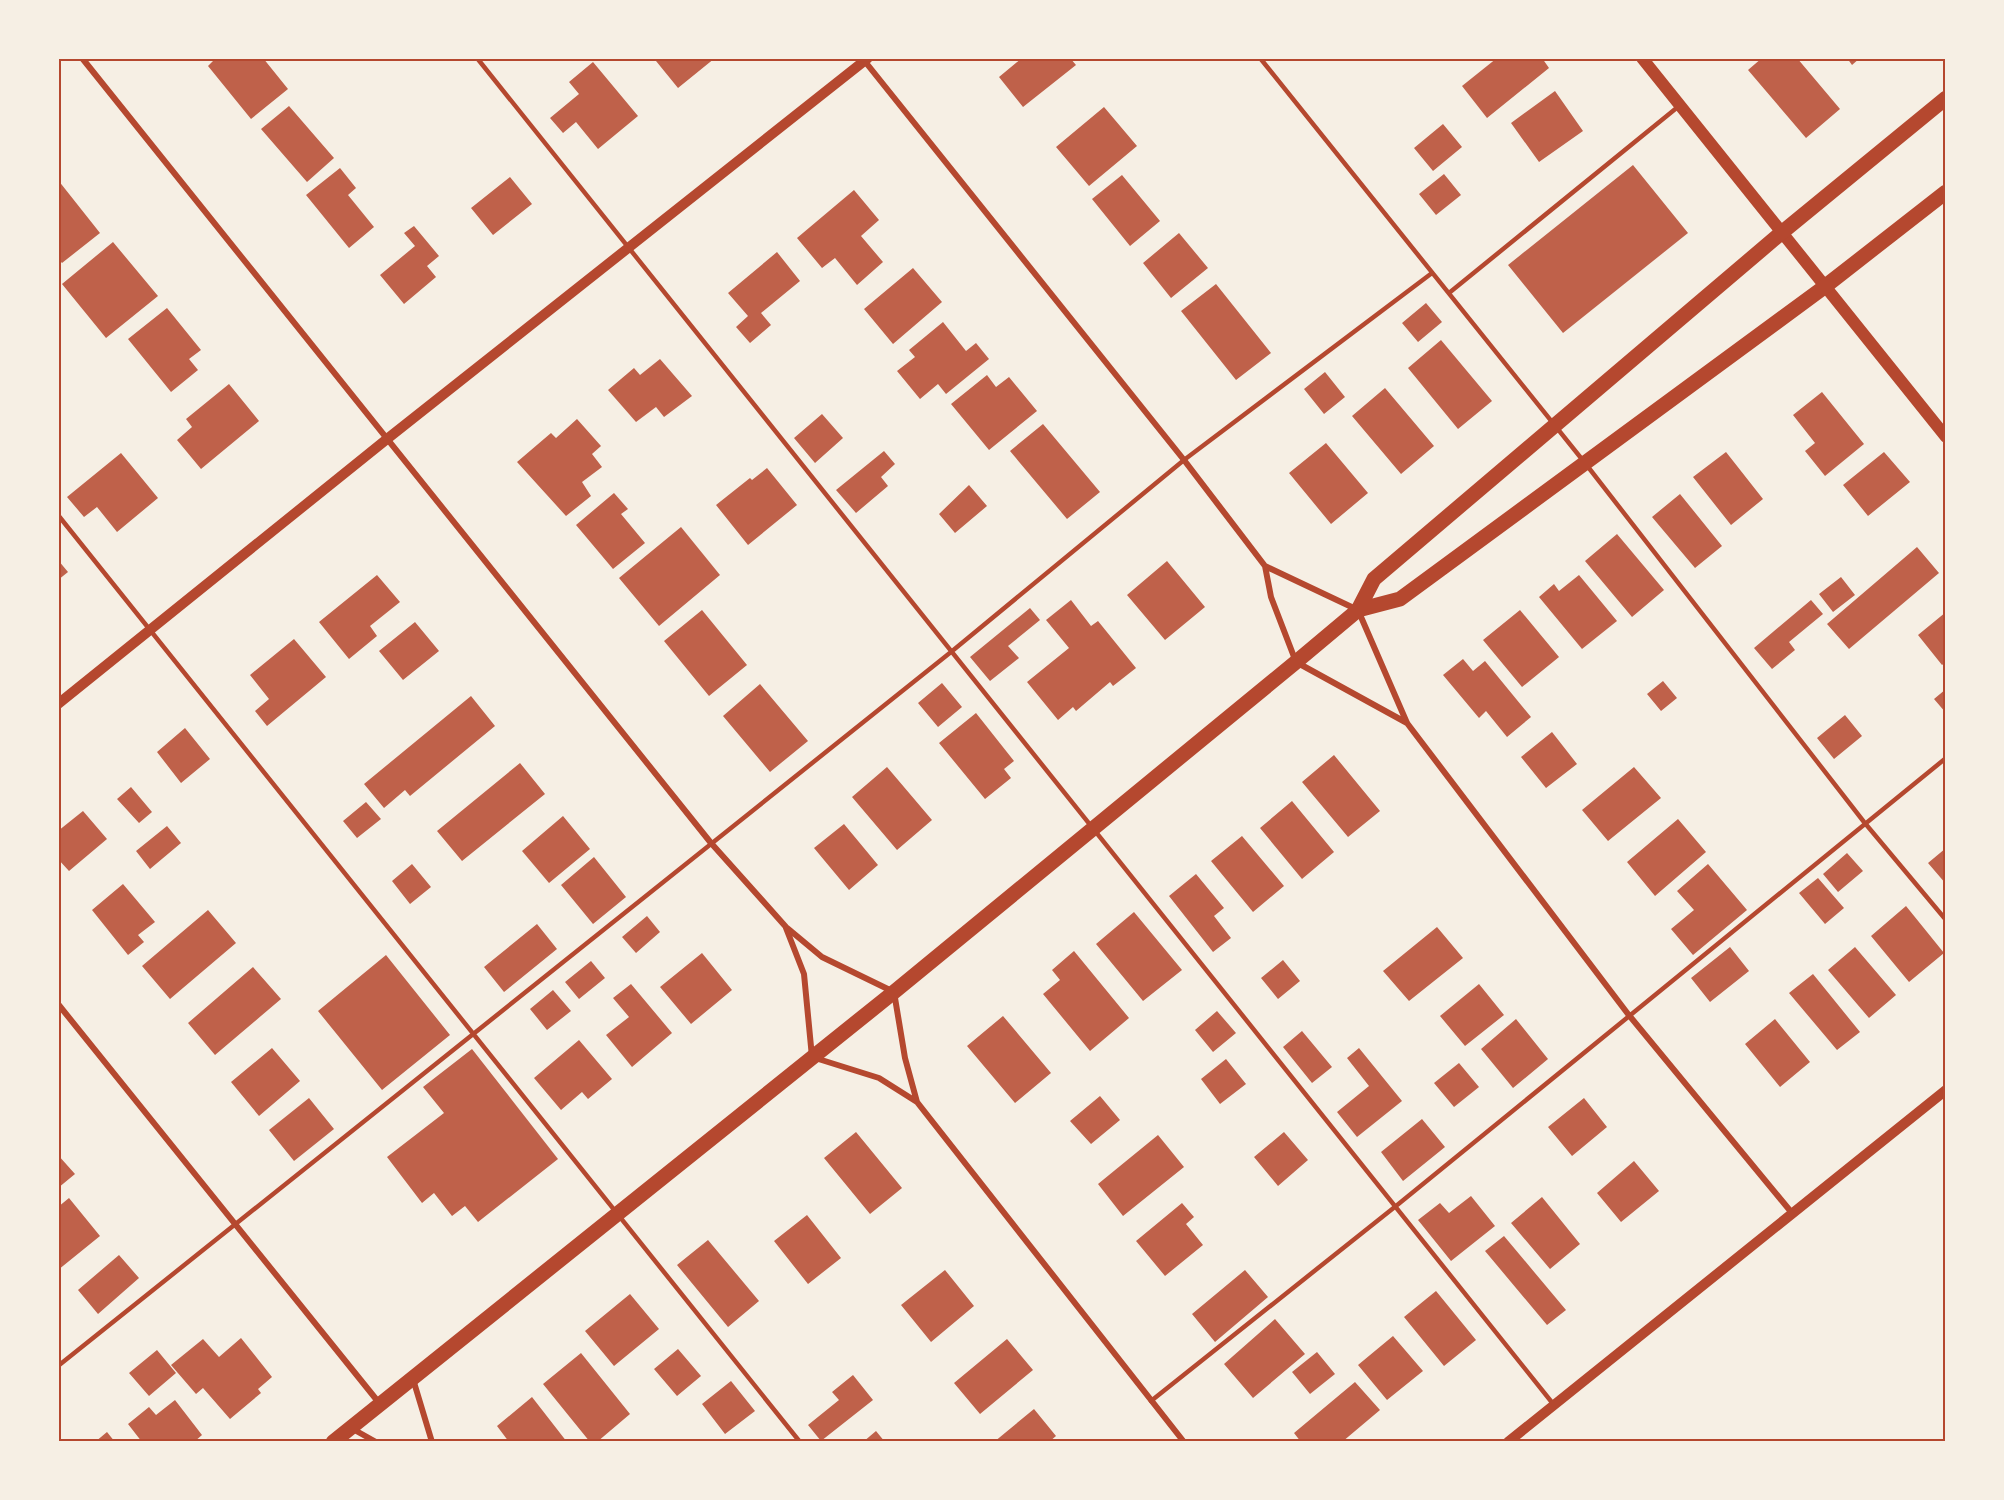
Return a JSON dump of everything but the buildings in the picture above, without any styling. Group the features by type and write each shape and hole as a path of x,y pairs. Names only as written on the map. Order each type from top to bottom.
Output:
{"main road":[{"path":"1648,61 1679,106 1780,234 1946,437"},
{"path":"333,1442 894,992 1296,662 1358,610 1374,579 1780,234 1946,98"},
{"path":"1358,610 1400,599 1823,288 1946,192"}],"street":[{"path":"82,58 711,843 786,927 822,957 894,992 905,1058 917,1102"},
{"path":"58,704 865,59 1184,460 1265,566 1271,597 1296,662 1407,723"},
{"path":"1265,566 1358,610 1407,723 1628,1014 1792,1214"},
{"path":"786,927 804,974 812,1057 879,1078 917,1102 1184,1442"},
{"path":"58,1004 380,1404"},
{"path":"1508,1442 1946,1090"},
{"path":"413,1378 432,1442"},
{"path":"350,1428 376,1442"}],"lane":[{"path":"477,58 1554,1404"},
{"path":"1260,58 1556,426 1864,822 1946,920"},
{"path":"1449,293 1679,106"},
{"path":"58,1366 951,652 1184,460 1432,273"},
{"path":"58,515 800,1442"},
{"path":"1151,1401 1396,1206 1628,1014 1946,758"}]}
